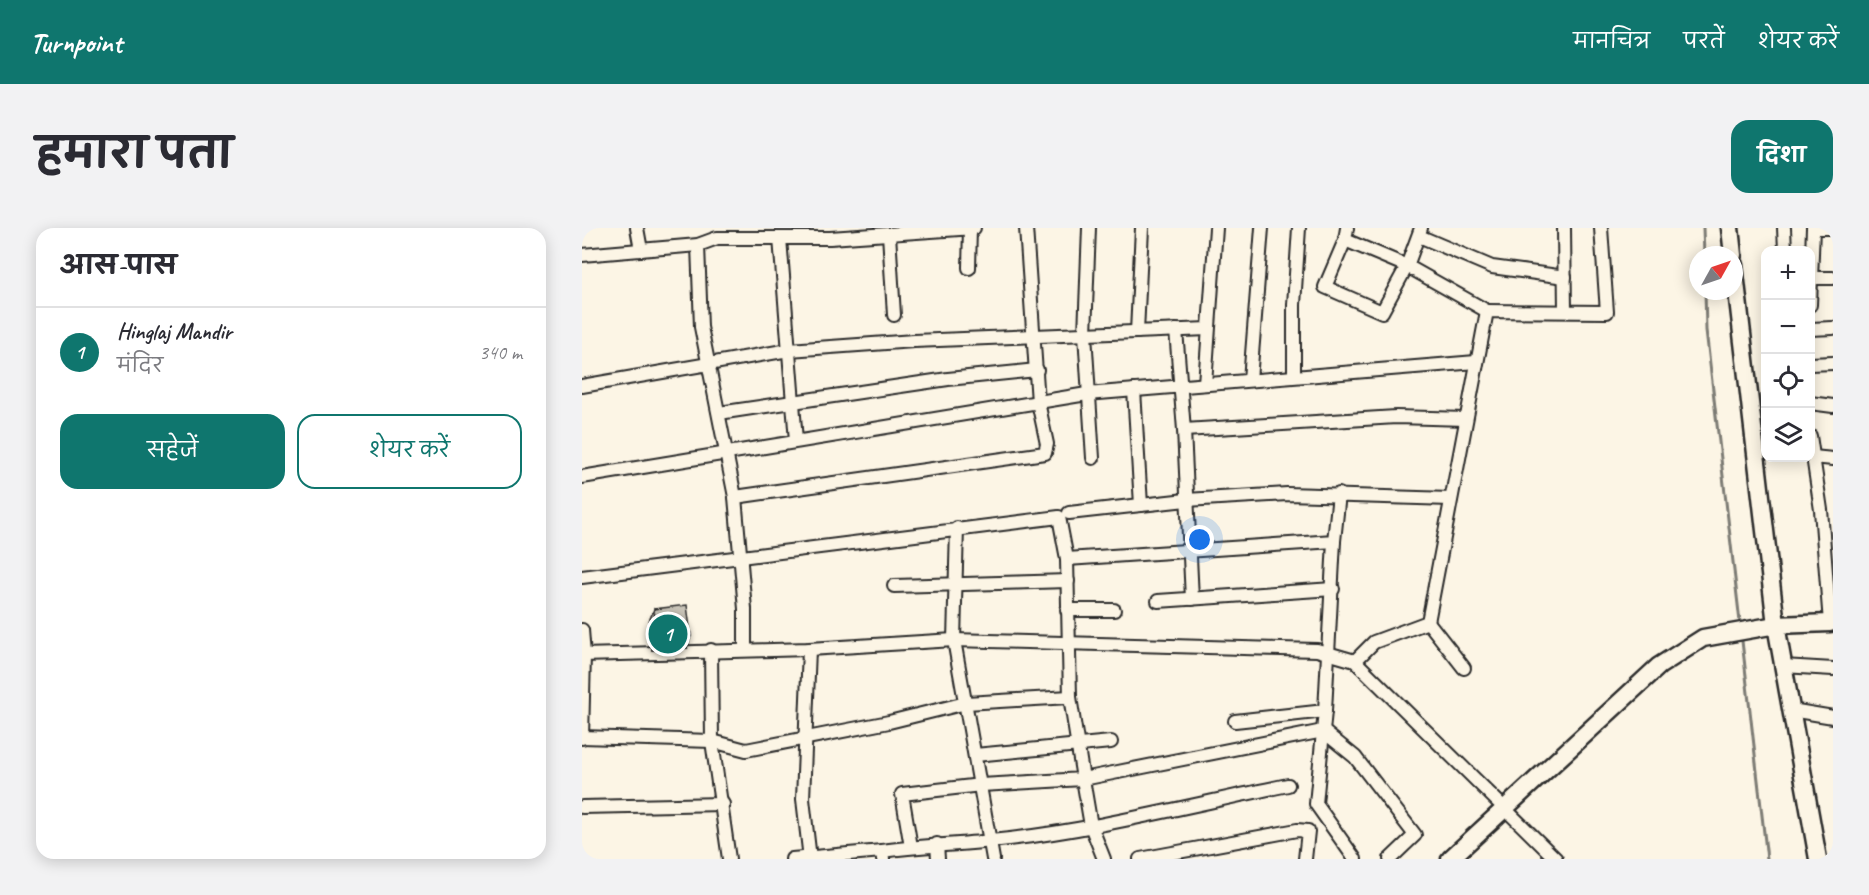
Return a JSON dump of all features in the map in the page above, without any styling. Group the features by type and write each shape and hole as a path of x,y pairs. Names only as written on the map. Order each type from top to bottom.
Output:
{"street":[{"path":"637,228 640,250"},
{"path":"582,255 698,245 717,233 780,238 971,228 969,268"},
{"path":"735,497 1045,453 1047,444 1038,402 1026,228"},
{"path":"1089,228 1085,334 1087,394 1093,458"},
{"path":"1137,332 1142,228"},
{"path":"1205,384 1216,228"},
{"path":"1250,380 1262,228"},
{"path":"1294,376 1294,305 1299,228"},
{"path":"1564,228 1565,311"},
{"path":"1564,277 1492,267 1420,232 1407,266 1382,312 1325,287 1346,234 1407,266 1487,311 1607,312 1601,228"},
{"path":"1730,228 1732,246"},
{"path":"1784,228 1785,246"},
{"path":"1813,246 1813,228 1832,228"},
{"path":"889,234 894,315"},
{"path":"780,238 796,441"},
{"path":"698,245 701,327 735,497 741,557 745,649"},
{"path":"1815,278 1833,278"},
{"path":"1738,300 1776,626 1818,859"},
{"path":"1464,668 1428,622 1487,311"},
{"path":"1815,329 1833,328"},
{"path":"582,386 789,350 914,341 1208,329"},
{"path":"1176,330 1184,430 1192,599"},
{"path":"582,477 1087,394 1476,362"},
{"path":"1815,364 1833,363"},
{"path":"719,413 793,404 948,379 1037,370"},
{"path":"1134,390 1141,505"},
{"path":"1815,404 1833,406"},
{"path":"1184,430 1396,417 1466,419"},
{"path":"1815,457 1833,459"},
{"path":"1450,859 1659,666 1703,638 1776,626 1832,623 1827,511 1814,462"},
{"path":"1069,513 1186,500 1287,494 1451,499"},
{"path":"1339,494 1334,541 1325,711 1316,804 1355,859"},
{"path":"582,577 957,528 1059,517 1067,559 1067,643 1070,697 1091,826 1104,859"},
{"path":"957,528 954,640 993,859"},
{"path":"1067,559 1188,549 1334,541"},
{"path":"894,586 1068,581"},
{"path":"1158,601 1333,589"},
{"path":"1067,610 1114,610"},
{"path":"1355,661 1374,642 1428,622"},
{"path":"582,630 582,737 712,741 746,750 966,704 1070,697"},
{"path":"583,655 809,649 954,640 1317,650 1355,661 1556,859"},
{"path":"809,649 803,799 810,858"},
{"path":"711,650 712,741 723,804 729,859"},
{"path":"1784,666 1833,669"},
{"path":"1791,710 1833,717"},
{"path":"1235,721 1325,711"},
{"path":"911,847 903,795 981,785 1083,779 1323,731"},
{"path":"1323,731 1355,757 1415,835 1390,859"},
{"path":"975,755 1079,747 1111,742"},
{"path":"792,859 883,855 911,847 991,842 1091,826 1288,785"},
{"path":"582,807 723,804"},
{"path":"1140,859 1296,830 1308,831 1305,859"},
{"path":"937,844 938,859"}],"building":[{"path":"687,605 691,636 657,638 654,609"}],"waterway":[{"path":"1703,228 1704,246"},
{"path":"1705,300 1706,330 1740,622"},
{"path":"1742,641 1767,859"}],"place":[{"name":"Hinglaj Mandir","path":"668,634"}]}
